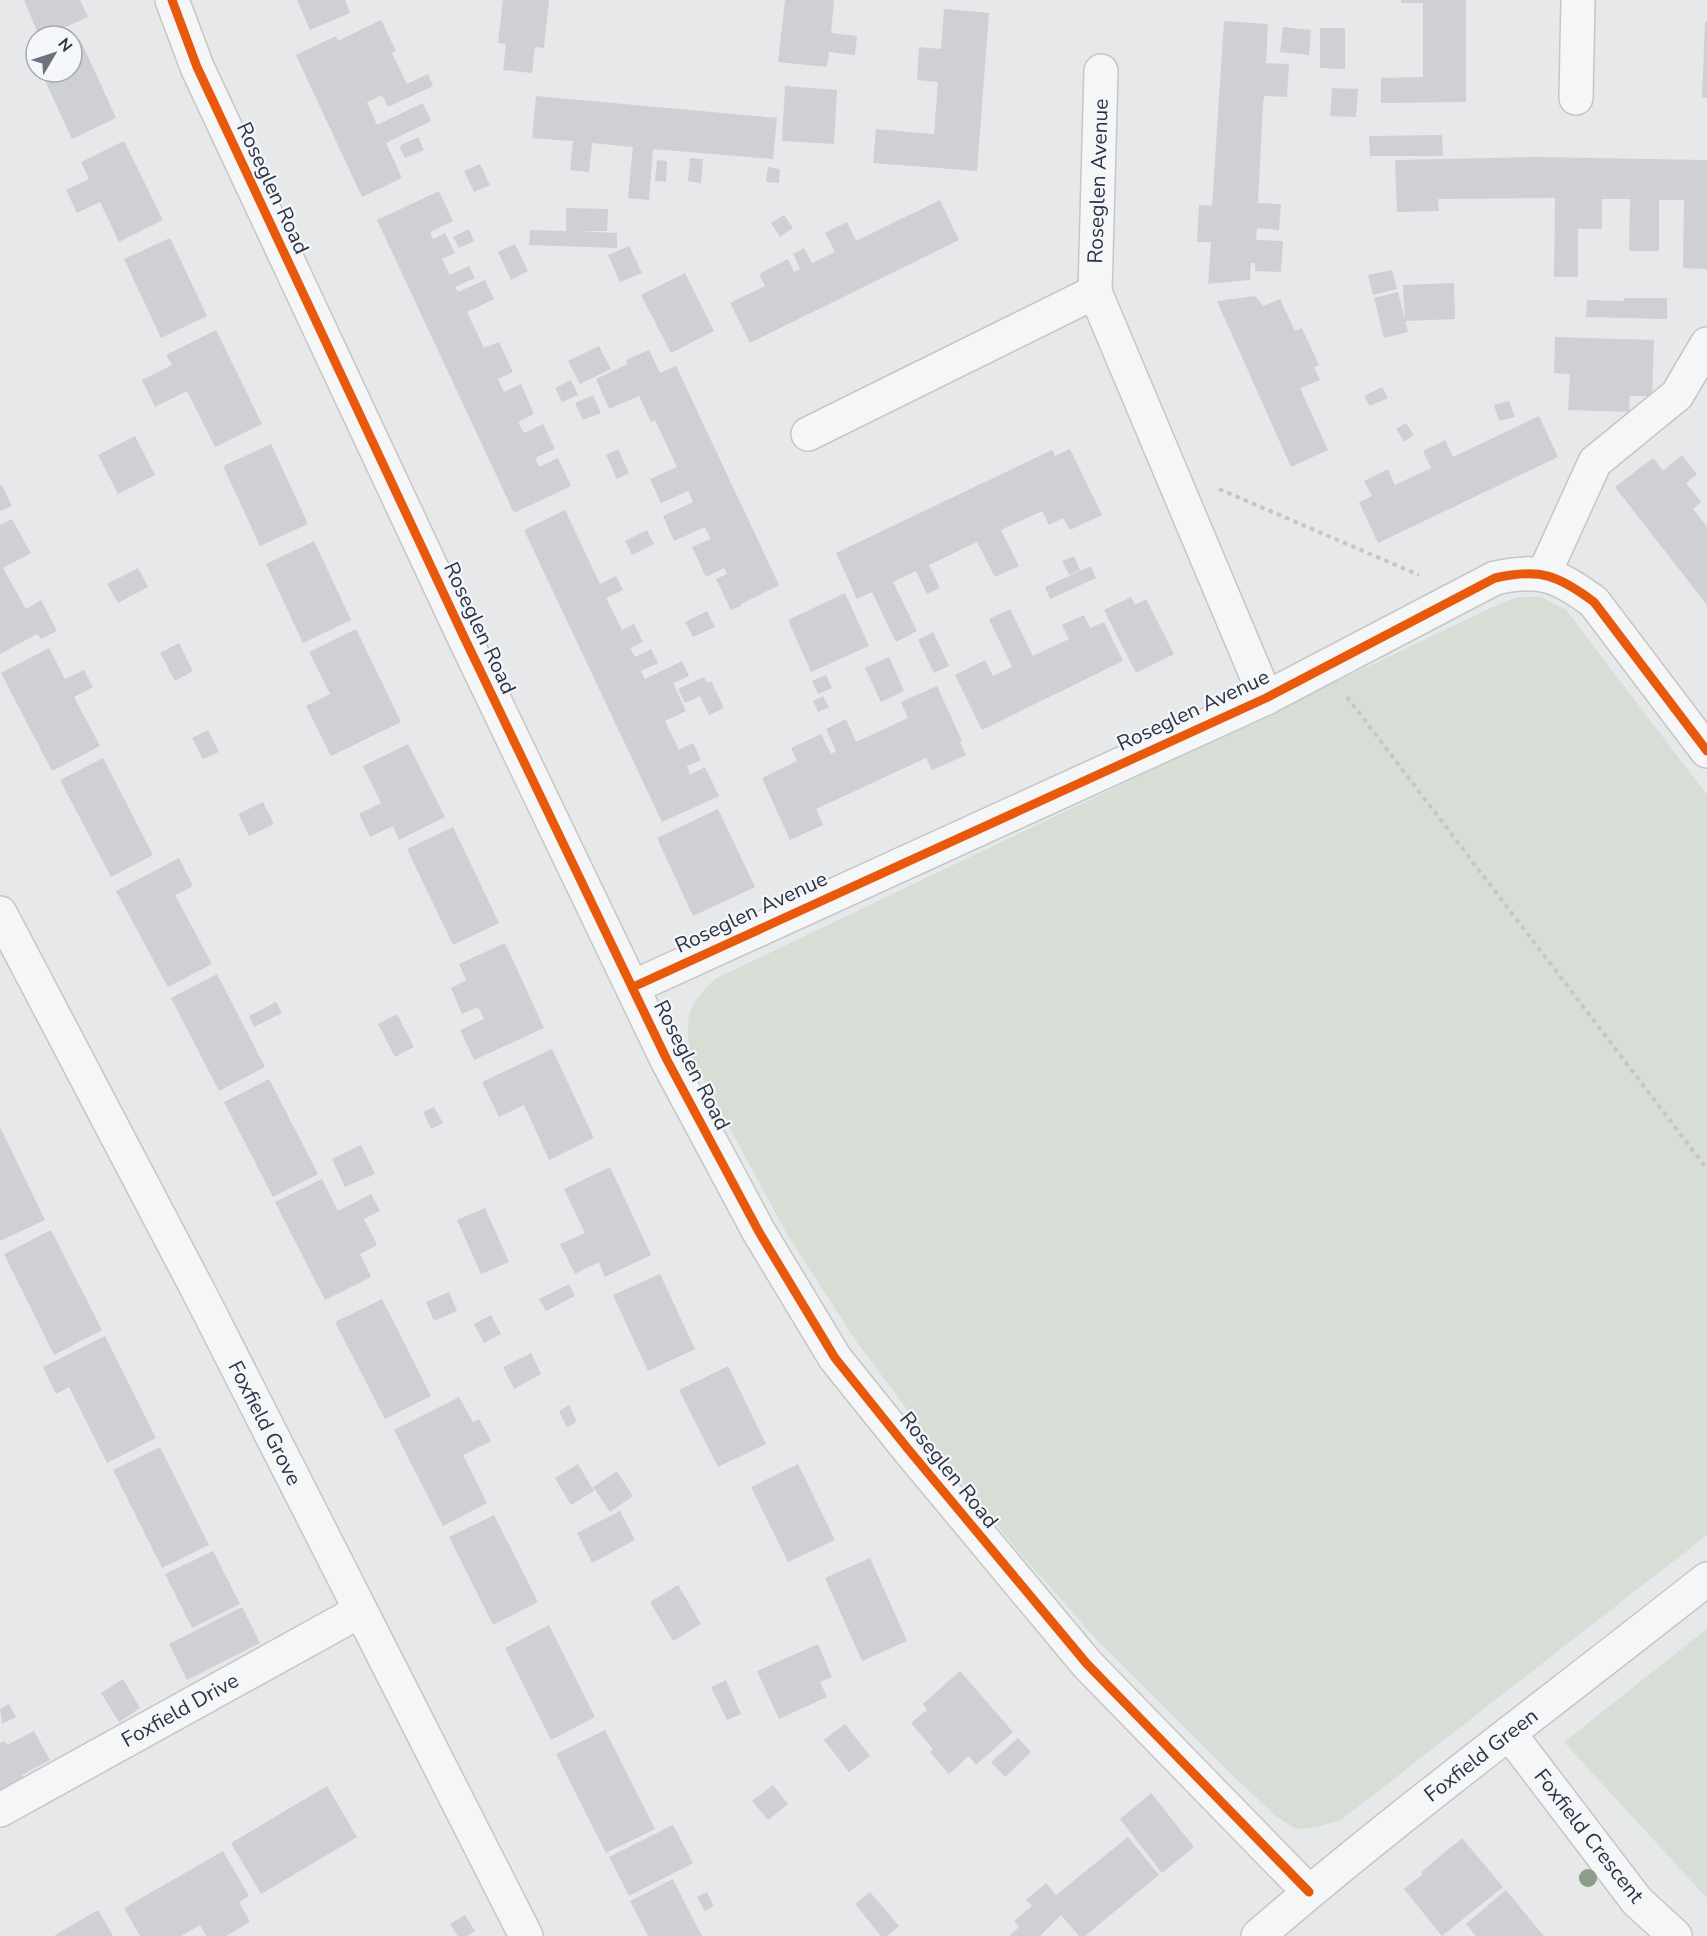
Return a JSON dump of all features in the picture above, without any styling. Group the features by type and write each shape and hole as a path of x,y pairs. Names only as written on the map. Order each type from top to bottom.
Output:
{"street":[{"name":"Roseglen Road","path":"172,0 196,67 458,624 667,1060 754,1222 835,1358 1087,1664 1309,1892"},
{"path":"1576,98 1578,0"},
{"name":"Roseglen Avenue","path":"1101,70 1095,292 1266,698"},
{"name":"Roseglen Avenue","path":"808,434 1095,292"},
{"path":"1544,574 1596,462 1677,395 1707,344"},
{"name":"Roseglen Avenue","path":"633,987 1266,698 1495,578 1518,573 1544,574 1570,584 1593,602 1707,752"},
{"name":"Foxfield Grove","path":"0,913 202,1298 526,1936"},
{"name":"Foxfield Green","path":"1258,1936 1309,1892 1509,1732 1707,1579"},
{"name":"Foxfield Drive","path":"0,1809 360,1611"},
{"name":"Foxfield Crescent","path":"1509,1732 1637,1901 1675,1936"}],"path":[{"path":"1169,467 1415,571 1452,601"},
{"path":"1325,668 1707,1168"}],"shaded area":[{"path":"1519,597 1542,597 1566,610 1707,795 1707,1535 1341,1820 1317,1827 1296,1829 1277,1817 1230,1773 1097,1640 1017,1550 944,1459 856,1341 787,1234 690,1055 688,1021 693,1004 715,979 1501,603"},
{"path":"1707,1629 1707,1898 1564,1742"}],"building":[{"path":"24,0 80,0 88,17 72,24 34,24"},
{"path":"297,0 345,0 350,13 310,30"},
{"path":"503,0 549,0 544,48 535,47 532,73 503,70 506,44 498,43"},
{"path":"785,0 834,0 831,33 857,36 855,55 829,52 827,67 778,62"},
{"path":"1401,0 1466,0 1466,102 1381,103 1381,78 1423,77 1423,3 1401,3"},
{"path":"944,9 989,13 977,171 873,163 876,129 934,134 938,82 917,80 919,47 941,49"},
{"path":"381,20 396,51 392,53 407,84 428,74 433,86 388,107 382,95 367,102 377,125 423,103 431,121 386,143 402,178 362,197 296,55 336,36 338,41"},
{"path":"1224,21 1268,24 1266,63 1289,64 1287,97 1264,96 1263,104 1258,203 1281,204 1279,230 1257,228 1256,240 1283,241 1281,272 1255,271 1255,263 1251,263 1250,280 1208,284 1211,242 1197,242 1199,205 1212,206"},
{"path":"1705,22 1707,22 1707,98 1702,97"},
{"path":"1283,27 1311,30 1309,55 1280,52"},
{"path":"1320,28 1345,28 1345,69 1320,68"},
{"path":"84,48 116,118 72,139 47,84 84,84"},
{"path":"785,86 837,90 834,144 782,141"},
{"path":"1332,88 1358,89 1356,117 1330,116"},
{"path":"536,96 777,118 773,159 653,149 649,200 628,198 633,147 592,143 589,172 570,170 573,141 532,138"},
{"path":"1442,135 1443,156 1370,156 1369,136"},
{"path":"418,137 424,150 405,158 399,146"},
{"path":"124,141 163,220 119,242 100,202 77,213 66,190 89,179 81,162"},
{"path":"1537,157 1707,160 1707,269 1683,268 1684,200 1659,200 1659,251 1629,251 1630,199 1602,199 1602,229 1578,229 1578,277 1554,277 1555,198 1438,199 1439,211 1397,212 1395,160"},
{"path":"690,158 703,159 701,183 688,181"},
{"path":"657,160 667,161 666,182 655,181"},
{"path":"480,164 490,185 474,192 464,171"},
{"path":"768,167 780,169 779,183 766,182"},
{"path":"439,191 453,221 430,232 433,239 445,233 455,253 442,259 450,275 469,266 475,278 455,287 458,292 485,280 494,299 467,312 484,348 499,342 513,372 498,379 504,392 521,384 534,414 518,422 524,433 543,424 555,449 535,458 539,467 558,458 571,486 514,513 377,220"},
{"path":"940,200 959,240 750,343 730,303 765,286 759,274 788,259 794,272 800,269 793,254 804,248 812,263 835,252 825,233 847,222 856,241"},
{"path":"566,208 608,209 607,231 576,231 617,233 617,248 529,245 530,230 566,231"},
{"path":"784,215 793,228 780,237 771,223"},
{"path":"469,229 474,241 459,248 453,237"},
{"path":"170,238 207,316 161,338 124,259"},
{"path":"515,244 528,271 511,280 498,252"},
{"path":"629,246 642,273 620,282 608,255"},
{"path":"1392,270 1397,289 1373,295 1368,275"},
{"path":"685,273 714,331 671,353 641,295"},
{"path":"1454,283 1455,319 1405,321 1403,285"},
{"path":"1398,292 1408,332 1384,338 1374,298"},
{"path":"1255,296 1263,306 1280,299 1295,331 1302,328 1319,365 1314,367 1320,380 1300,388 1328,450 1291,467 1217,301"},
{"path":"1624,298 1667,298 1667,319 1586,317 1587,300 1624,301"},
{"path":"216,330 262,424 215,447 187,391 155,407 142,380 172,365 166,355"},
{"path":"1555,337 1654,340 1652,396 1630,396 1629,412 1568,410 1570,374 1554,373"},
{"path":"599,346 611,369 580,384 568,361"},
{"path":"649,350 660,373 676,366 779,585 731,610 716,579 727,574 724,568 706,577 692,547 711,539 705,527 674,541 663,516 693,502 688,491 661,503 650,479 677,467 655,420 651,422 639,396 609,409 596,379 628,364 626,360"},
{"path":"571,380 578,395 562,402 555,388"},
{"path":"1382,387 1388,398 1370,406 1364,396"},
{"path":"593,395 601,413 583,420 575,403"},
{"path":"1509,401 1515,417 1499,421 1494,405"},
{"path":"1539,416 1558,457 1378,543 1359,502 1372,496 1364,481 1388,469 1395,485 1431,468 1423,451 1445,440 1453,457"},
{"path":"1406,423 1414,435 1404,442 1396,429"},
{"path":"135,436 155,475 118,494 98,455"},
{"path":"271,444 308,524 260,546 223,466"},
{"path":"618,449 629,473 617,479 606,455"},
{"path":"1070,449 1102,515 1070,530 1063,518 1049,525 1042,511 1001,530 1019,566 995,577 977,542 929,565 940,588 927,594 916,571 893,582 917,631 896,642 872,592 857,599 836,553 1052,450 1055,456"},
{"path":"1682,455 1697,474 1686,483 1701,502 1693,509 1707,527 1707,605 1615,487 1653,458 1663,471"},
{"path":"2,485 12,506 0,511 0,486"},
{"path":"565,510 600,584 616,576 623,590 606,598 622,630 634,624 643,642 630,648 635,657 651,649 658,663 641,671 645,679 682,661 689,676 673,683 686,711 665,721 679,750 693,743 701,760 687,766 690,775 705,767 719,796 662,822 524,530"},
{"path":"12,519 31,553 3,568 26,609 41,600 57,631 41,639 37,634 0,654 0,525"},
{"path":"647,530 654,544 632,555 625,541"},
{"path":"314,541 351,620 303,643 266,564"},
{"path":"1074,556 1080,570 1069,575 1062,561"},
{"path":"1091,566 1096,578 1050,599 1045,587"},
{"path":"138,568 148,587 118,603 107,584"},
{"path":"845,593 869,646 811,672 788,620"},
{"path":"1131,597 1135,605 1146,599 1174,654 1136,673 1104,610"},
{"path":"1010,609 1033,656 1069,639 1062,625 1084,615 1090,628 1104,622 1123,661 982,730 955,675 985,660 993,676 1012,667 989,619"},
{"path":"707,611 715,627 693,637 685,622"},
{"path":"356,629 401,722 331,756 306,706 330,694 309,652"},
{"path":"933,632 949,666 934,673 918,640"},
{"path":"179,643 193,671 175,681 160,653"},
{"path":"49,648 65,679 84,670 93,687 74,697 100,746 52,771 1,673"},
{"path":"889,657 904,691 881,702 865,668"},
{"path":"826,675 832,688 818,694 812,681"},
{"path":"704,677 707,683 711,681 724,708 709,715 700,696 685,703 678,689"},
{"path":"937,686 966,755 932,770 926,758 816,809 823,825 790,840 762,778 797,761 791,748 821,734 831,754 836,751 826,729 846,719 856,742 908,718 901,702"},
{"path":"823,696 829,707 818,712 813,701"},
{"path":"208,730 219,752 203,759 192,738"},
{"path":"408,744 445,817 399,840 393,826 370,837 359,814 381,803 363,766"},
{"path":"103,758 153,855 111,877 60,780"},
{"path":"263,802 274,824 249,836 238,814"},
{"path":"718,809 755,887 693,916 657,838"},
{"path":"453,827 499,923 453,945 407,849"},
{"path":"179,858 193,886 175,895 212,964 168,987 116,891"},
{"path":"505,943 544,1028 474,1060 460,1030 484,1019 478,1007 462,1014 451,988 466,980 459,964"},
{"path":"217,974 265,1067 219,1091 171,998"},
{"path":"276,1002 282,1013 254,1027 249,1016"},
{"path":"397,1014 414,1047 395,1057 378,1024"},
{"path":"552,1049 594,1138 549,1160 524,1105 499,1117 482,1082"},
{"path":"269,1079 318,1174 273,1197 224,1102"},
{"path":"434,1107 443,1123 431,1129 423,1112"},
{"path":"0,1127 45,1220 0,1241"},
{"path":"361,1145 375,1174 345,1187 332,1159"},
{"path":"610,1167 651,1255 605,1277 599,1262 575,1274 560,1244 585,1233 564,1189"},
{"path":"322,1179 338,1211 371,1194 380,1211 364,1219 377,1245 360,1254 371,1277 325,1300 275,1202"},
{"path":"485,1208 509,1262 481,1274 457,1220"},
{"path":"51,1230 102,1330 54,1355 4,1254"},
{"path":"660,1274 695,1349 648,1371 613,1295"},
{"path":"569,1284 575,1296 546,1311 539,1299"},
{"path":"449,1292 457,1311 434,1321 426,1302"},
{"path":"382,1299 431,1396 385,1419 335,1322"},
{"path":"491,1315 501,1334 484,1343 474,1324"},
{"path":"105,1336 156,1438 107,1463 69,1387 56,1394 43,1367"},
{"path":"531,1353 541,1374 514,1389 503,1367"},
{"path":"728,1366 766,1444 718,1467 679,1390"},
{"path":"459,1397 473,1422 479,1419 491,1441 463,1455 487,1503 443,1526 394,1430"},
{"path":"569,1405 577,1422 567,1427 559,1411"},
{"path":"160,1447 209,1545 162,1568 113,1470"},
{"path":"578,1464 594,1491 571,1505 555,1478"},
{"path":"798,1464 835,1540 788,1562 751,1487"},
{"path":"617,1471 633,1496 610,1512 593,1487"},
{"path":"620,1511 635,1540 592,1563 577,1533"},
{"path":"494,1515 538,1602 493,1625 449,1537"},
{"path":"213,1551 240,1604 192,1628 165,1574"},
{"path":"870,1558 907,1641 862,1661 825,1578"},
{"path":"678,1585 701,1624 673,1641 650,1602"},
{"path":"242,1607 260,1643 187,1680 169,1644"},
{"path":"549,1625 595,1717 551,1740 505,1648"},
{"path":"818,1644 832,1677 820,1682 827,1697 779,1719 757,1671"},
{"path":"960,1671 1013,1732 976,1765 969,1756 949,1774 930,1752 933,1749 911,1723 927,1710 923,1704"},
{"path":"123,1679 140,1708 119,1722 101,1693"},
{"path":"726,1680 741,1714 727,1720 711,1687"},
{"path":"9,1704 16,1717 2,1724 0,1709"},
{"path":"845,1724 870,1756 849,1772 824,1740"},
{"path":"605,1730 655,1829 606,1853 556,1754"},
{"path":"34,1731 50,1760 22,1775 25,1780 0,1794 0,1743 4,1741 7,1745"},
{"path":"1018,1738 1031,1752 1005,1777 991,1762"},
{"path":"773,1785 788,1804 768,1820 752,1801"},
{"path":"327,1786 357,1837 261,1894 231,1843"},
{"path":"1151,1793 1194,1847 1162,1873 1120,1819"},
{"path":"673,1825 693,1863 629,1896 609,1857"},
{"path":"1128,1837 1159,1875 1085,1936 1079,1936 1061,1915 1040,1936 1009,1936 1019,1927 1014,1921 1032,1906 1026,1900 1046,1883 1056,1895"},
{"path":"1462,1838 1503,1887 1442,1936 1404,1889"},
{"path":"223,1851 249,1896 239,1902 250,1922 226,1936 206,1936 200,1925 181,1936 140,1936 124,1908"},
{"path":"673,1879 702,1936 648,1936 630,1901"},
{"path":"1506,1890 1544,1936 1476,1936 1466,1924"},
{"path":"707,1892 714,1906 705,1911 697,1897"},
{"path":"870,1892 899,1926 887,1936 881,1936 855,1904"},
{"path":"98,1910 113,1936 54,1936 62,1931"},
{"path":"465,1915 475,1931 467,1936 458,1936 450,1924"}],"cycle path":[{"path":"172,0 197,67 463,635 667,1060 759,1232 835,1358 1087,1664 1309,1892"},
{"path":"633,987 1266,698 1495,578 1524,574 1548,576 1570,585 1594,602 1707,751"}]}
